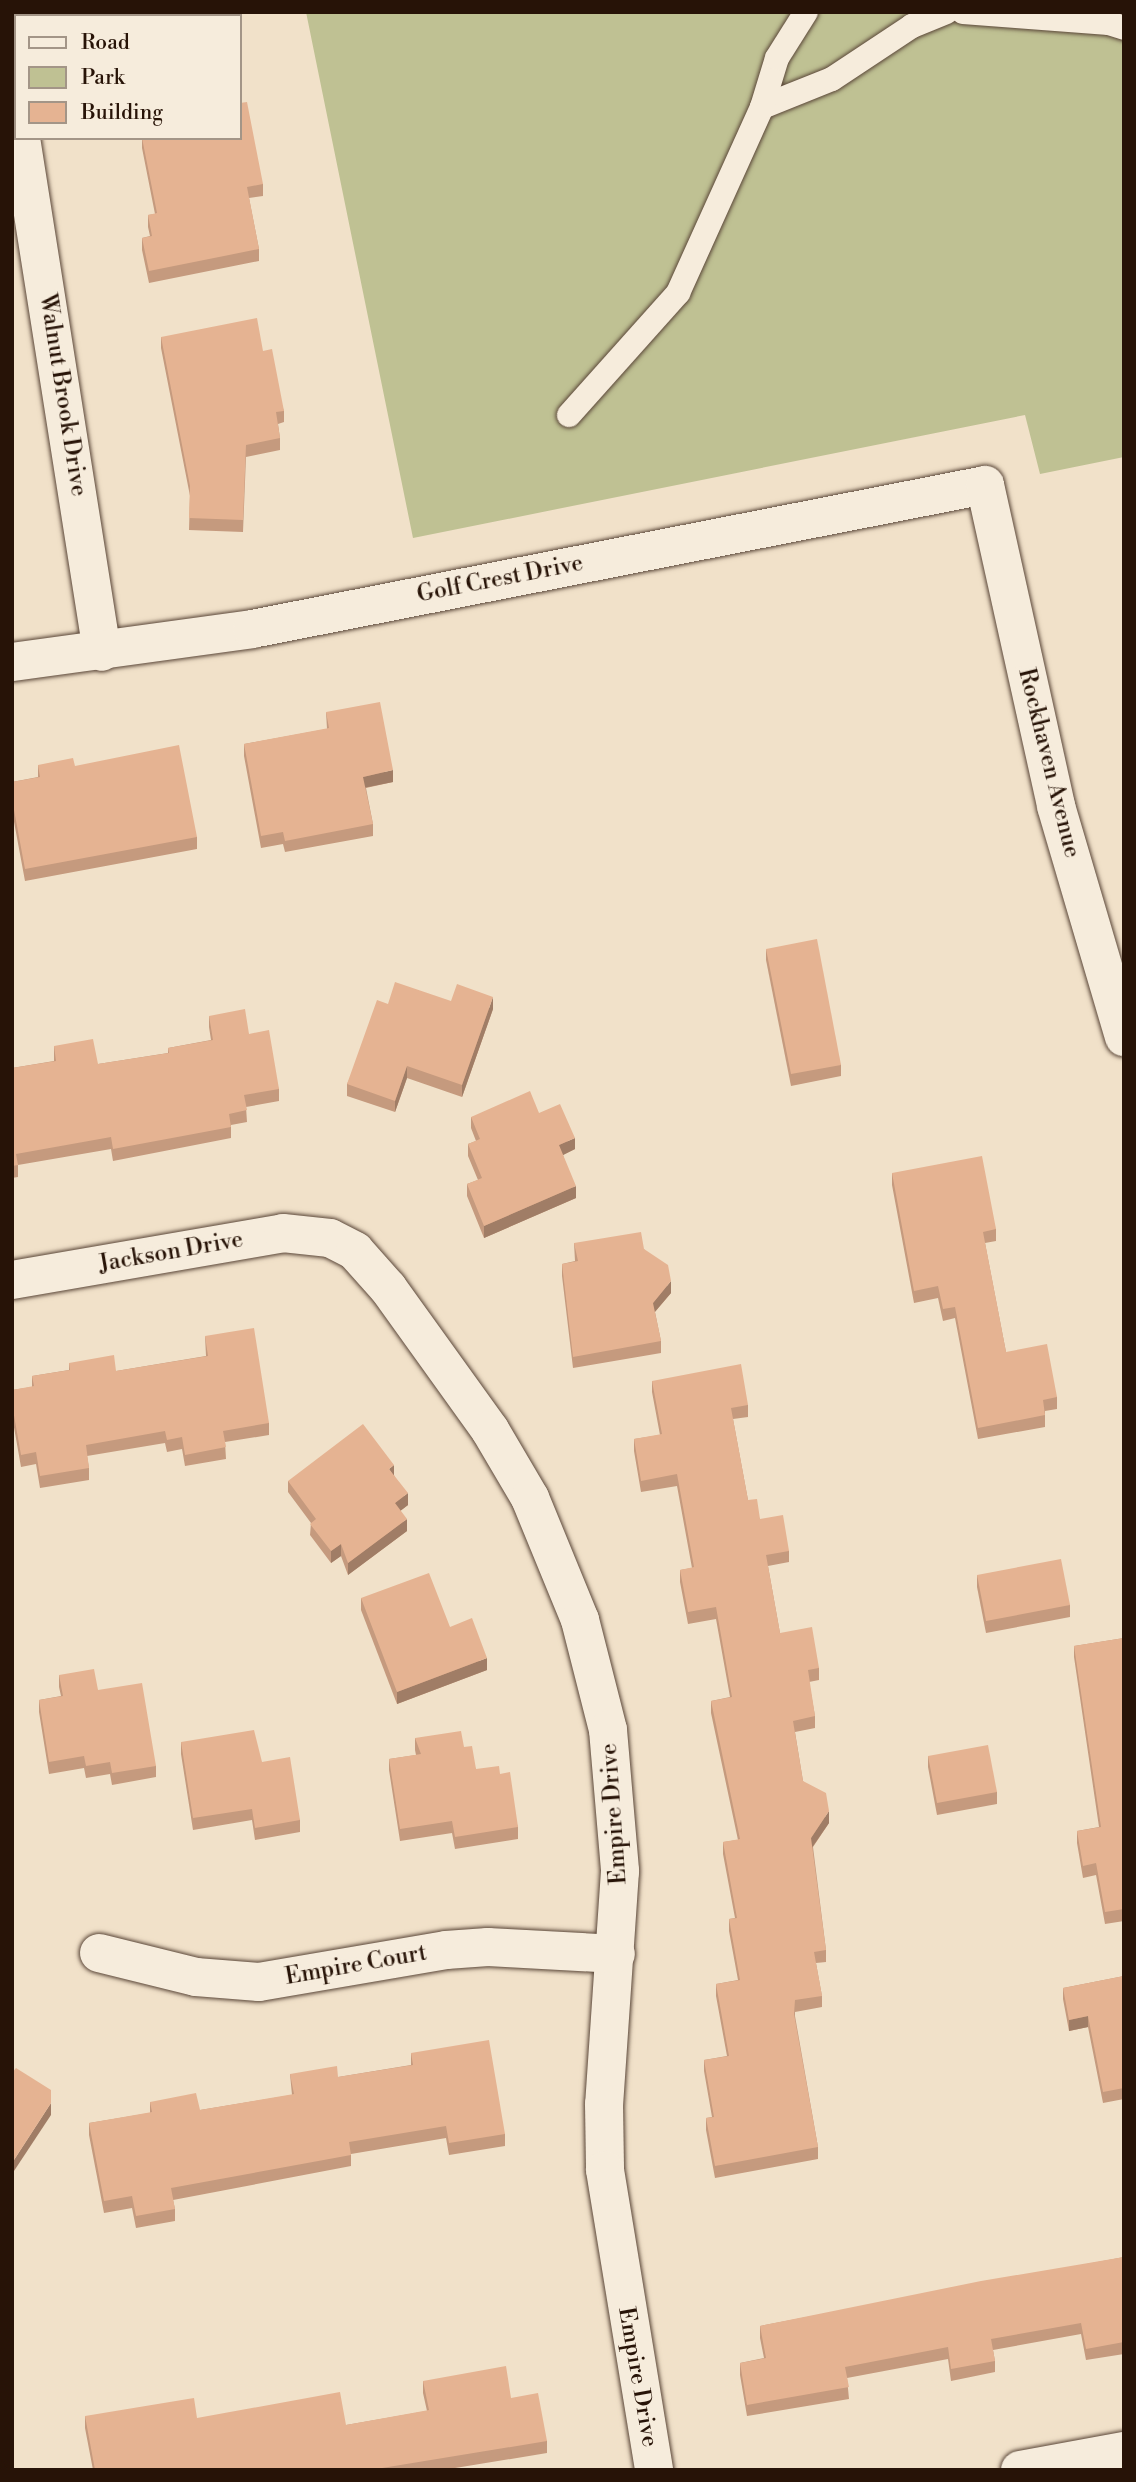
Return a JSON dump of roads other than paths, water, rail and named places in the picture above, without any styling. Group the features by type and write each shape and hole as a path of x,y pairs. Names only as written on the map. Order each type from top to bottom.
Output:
{"street":[{"name":"Walnut Brook Drive","path":"21,140 102,652"},
{"name":"Golf Crest Drive","path":"12,662 102,652 252,629 985,485"},
{"name":"Rockhaven Avenue","path":"985,485 1056,806 1124,1037"},
{"name":"Jackson Drive","path":"12,1280 283,1233 330,1238"},
{"name":"Empire Drive","path":"330,1238 355,1251 439,1357 490,1430 554,1551 580,1620 608,1730 620,1871 604,2104 605,2170 654,2470"},
{"name":"Empire Court","path":"99,1953 196,1976 259,1982 446,1950 616,1955"},
{"path":"1020,2470 1124,2451"}],"lane":[{"path":"569,415 678,292 762,107 777,58 806,12"},
{"path":"762,107 832,79 912,26 946,12"},
{"path":"963,12 1109,23 1124,28"}]}
